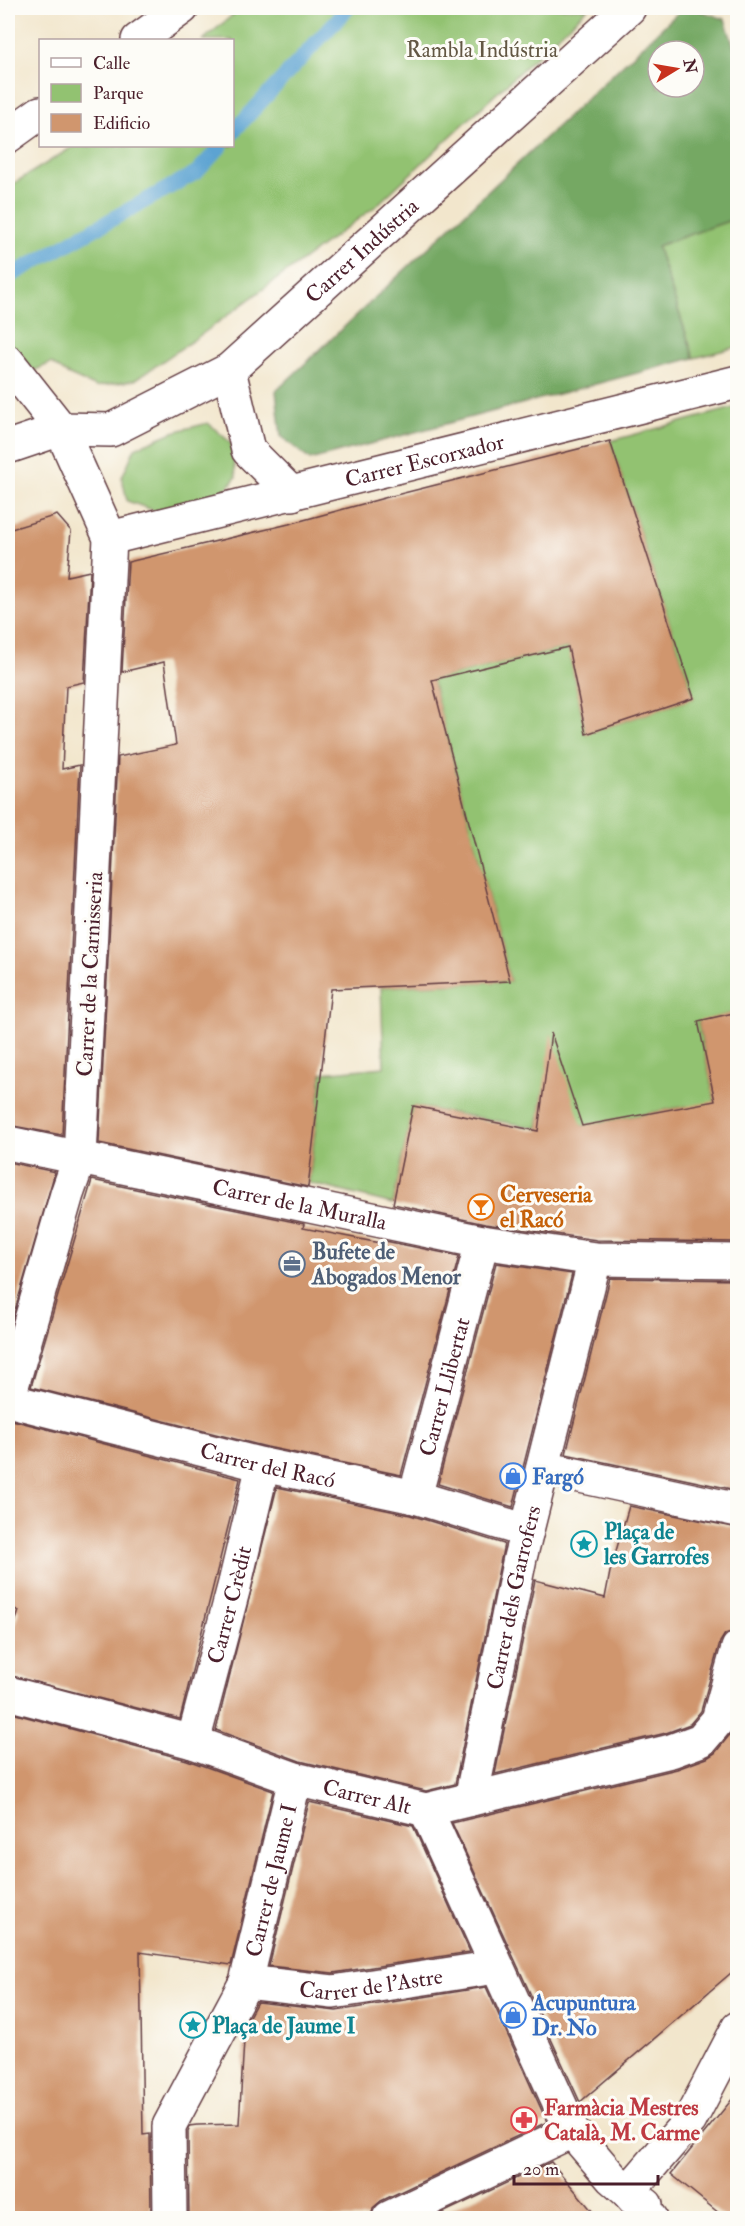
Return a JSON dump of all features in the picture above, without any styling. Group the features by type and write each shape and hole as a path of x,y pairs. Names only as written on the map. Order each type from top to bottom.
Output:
{"street":[{"path":"139,39 182,8"},
{"name":"Carrer Indústria","path":"8,447 62,429 111,430 229,370 629,8"},
{"path":"8,136 39,114"},
{"path":"8,363 62,429 110,538"},
{"path":"229,370 248,450 292,494"},
{"name":"Carrer Escorxador","path":"110,538 738,382"},
{"name":"Carrer de la Carnisseria","path":"8,1400 66,1194 80,1157 110,538"},
{"name":"Carrer de la Muralla","path":"8,1143 483,1242 596,1259 738,1261"},
{"name":"Carrer Llibertat","path":"415,1497 483,1242"},
{"name":"Carrer dels Garrofers","path":"471,1799 520,1558 596,1259"},
{"name":"Carrer del Racó","path":"8,1400 263,1465 415,1497 527,1531"},
{"name":"Carrer Crèdit","path":"193,1742 236,1583 263,1465"},
{"path":"543,1468 738,1510"},
{"name":"Carrer Alt","path":"8,1692 193,1742 296,1779 426,1810 671,1751 701,1740 718,1720 738,1648"},
{"name":"Carrer de Jaume I","path":"246,1982 296,1779"},
{"path":"426,1810 573,2131 612,2178 664,2218"},
{"name":"Carrer de l'Astre","path":"246,1982 333,1992 496,1967"},
{"path":"170,2218 169,2126 246,1982"},
{"path":"628,2192 690,2120 738,2028"},
{"path":"389,2218 573,2131"},
{"path":"628,2192 651,2218"}],"green space":[{"name":"Rambla Indústria","path":"241,8 588,8 376,206 205,332 135,380 96,387 67,374 51,363 8,382 8,187 72,147 234,147 234,39 204,39"},
{"path":"683,8 692,8 725,19 737,56 737,218 657,246 694,358 310,460 281,436 276,391 646,43 646,99 706,99 706,39 650,39"},
{"path":"737,218 737,347 694,358 657,246"},
{"path":"737,407 737,1012 698,1022 720,1125 686,1106 582,1126 543,1092 538,1128 413,1106 393,1204 309,1183 322,1073 384,1067 381,987 510,981 432,680 568,647 586,734 694,698 610,441"},
{"path":"208,423 231,443 236,477 219,498 158,512 127,501 122,477 135,448 173,432"}],"building":[{"path":"610,441 694,698 586,734 568,647 432,680 510,981 331,989 308,1187 99,1143 118,757 176,745 164,662 122,672 128,562 289,524"},
{"path":"57,515 71,531 67,576 90,571 84,682 66,686 62,769 80,765 62,1135 8,1125 8,530"},
{"path":"738,1012 738,1242 597,1240 485,1224 393,1204 413,1106 538,1131 551,1033 582,1126 715,1101 698,1021"},
{"path":"8,1162 55,1172 8,1334"},
{"path":"92,1180 304,1224 303,1228 459,1256 401,1475 267,1447 31,1387"},
{"path":"496,1263 572,1274 513,1507 438,1484"},
{"path":"610,1278 738,1280 738,1477 736,1490 566,1454"},
{"path":"8,1419 240,1479 180,1719 8,1675 8,1644 19,1611 8,1606"},
{"path":"277,1487 410,1515 504,1544 455,1784 426,1791 300,1761 216,1730"},
{"path":"629,1506 738,1528 738,1630 725,1634 720,1642 701,1711 690,1724 666,1733 495,1774 535,1580 605,1598"},
{"path":"8,1712 187,1760 273,1791 231,1965 140,1952 143,2135 150,2134 151,2218 8,2218"},
{"path":"738,1720 738,1967 580,2102 452,1823 677,1769 715,1753 732,1732"},
{"path":"309,1802 413,1826 470,1952 333,1973 269,1966"},
{"path":"486,1987 547,2122 381,2201 373,2208 371,2218 189,2218 188,2131 190,2126 239,2124 245,2024 257,2002 336,2011"},
{"path":"738,2092 738,2218 725,2218 671,2174"},
{"path":"551,2162 598,2218 432,2218"}],"waterway":[{"path":"234,131 348,8"},
{"path":"8,277 197,172 220,147"}],"place":[{"name":"Cerveseria el Racó","path":"481,1207"},
{"name":"Bufete de Abogados Menor","path":"292,1264"},
{"name":"Fargó","path":"513,1476"},
{"name":"Plaça de les Garrofes","path":"584,1544"},
{"name":"Acupuntura Dr. No","path":"513,2015"},
{"name":"Plaça de Jaume I","path":"193,2025"},
{"name":"Farmàcia Mestres Català, M. Carme","path":"524,2120"}]}
